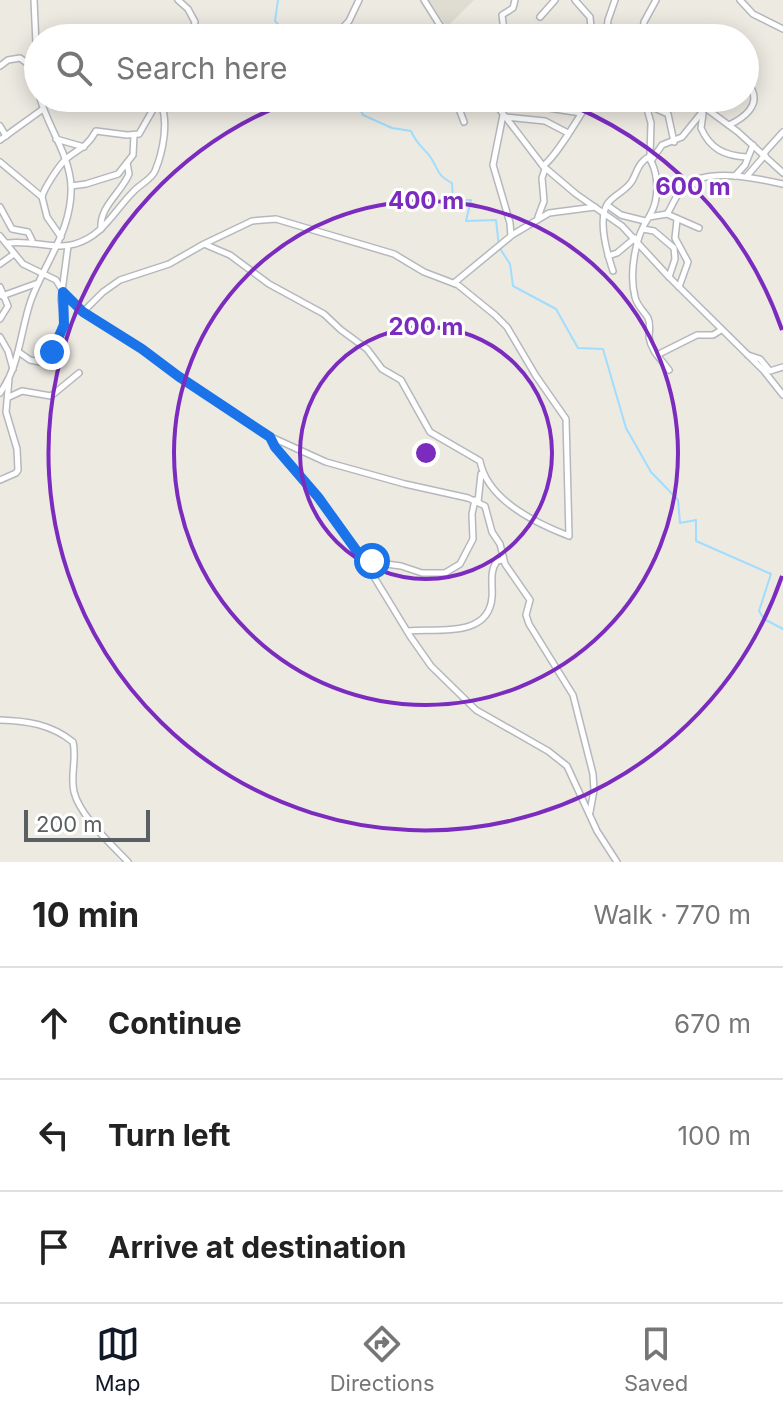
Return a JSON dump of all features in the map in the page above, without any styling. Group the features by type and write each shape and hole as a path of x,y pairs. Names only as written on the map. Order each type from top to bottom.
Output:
{"street":[{"path":"34,0 35,24"},
{"path":"178,0 188,9 195,24"},
{"path":"346,24 359,0"},
{"path":"424,0 439,24"},
{"path":"503,24 502,15 513,8 515,0"},
{"path":"540,17 555,0"},
{"path":"575,0 589,16 590,24"},
{"path":"608,24 615,0"},
{"path":"645,24 656,0"},
{"path":"740,0 753,14 783,29"},
{"path":"0,66 8,60 20,58 24,61"},
{"path":"0,126 3,138 39,112"},
{"path":"0,393 20,353 26,316 41,274 59,246 71,186 65,159 44,112"},
{"path":"61,237 47,217 42,197 65,159 84,147 97,130 140,134 152,112"},
{"path":"8,243 68,246 85,240 101,229 155,172 164,112"},
{"path":"460,112 464,122"},
{"path":"538,218 544,201 544,167 581,113 574,112"},
{"path":"608,256 636,240 656,204 658,180 649,159 652,131 648,112"},
{"path":"663,112 668,114 674,142"},
{"path":"714,112 783,173"},
{"path":"729,125 748,112"},
{"path":"502,113 547,122 568,133"},
{"path":"502,113 544,167 636,240 783,395"},
{"path":"502,113 493,165 511,236"},
{"path":"613,271 604,243 607,205 626,189 638,166 659,147 682,137 703,113"},
{"path":"703,113 701,128 713,148 747,157"},
{"path":"747,177 783,132"},
{"path":"71,186 117,175 133,155 134,135"},
{"path":"56,139 84,147"},
{"path":"735,177 745,165 753,145"},
{"path":"0,162 42,197"},
{"path":"101,229 107,206 115,199 129,174 127,162"},
{"path":"667,214 680,190 692,180 747,177 783,184"},
{"path":"607,205 621,215 639,221 667,214 699,228"},
{"path":"0,207 12,229 28,232 33,242"},
{"path":"454,283 538,218 557,211 596,207"},
{"path":"83,312 120,280 169,264 252,221 271,218 380,248 424,272 454,283 503,322 539,381 565,416 569,536 505,502 481,473"},
{"path":"677,220 675,238 688,262 679,287"},
{"path":"642,230 654,231 674,248 675,259 669,277"},
{"path":"0,236 23,264 56,280 83,312 270,437 326,462 477,501 485,506 503,560 530,600 526,615 529,624 573,695 593,774 590,812"},
{"path":"636,240 635,297 649,323 650,341 669,370"},
{"path":"204,244 230,255 269,284 320,311 363,345 378,365 401,380 430,432 480,461 477,501 472,514 473,539 459,565 443,574 422,573 397,565 364,561"},
{"path":"48,364 64,325 63,292 68,246"},
{"path":"0,264 14,254"},
{"path":"2,296 38,283"},
{"path":"0,287 8,306 0,319"},
{"path":"657,355 697,335 713,335 721,330"},
{"path":"0,337 13,369"},
{"path":"20,353 30,360 56,365"},
{"path":"747,355 756,357 770,371 783,367"},
{"path":"8,398 22,391 51,396 79,373"},
{"path":"0,480 18,470 17,449 6,412 9,377"},
{"path":"270,437 364,561 422,655 471,707 564,763 597,831 617,862"},
{"path":"408,631 450,630 473,625 490,607 492,569 497,561 503,560"},
{"path":"0,720 35,723 73,742 75,795 97,830 128,862"}],"shaded area":[{"path":"428,0 474,0 450,24 445,24"}],"waterway":[{"path":"278,0 275,21 278,24"},
{"path":"362,112 392,128 411,131 441,175 452,183 453,200 471,200 466,221 496,220 499,247 510,264 513,286 556,309 578,348 603,349 626,428 651,472 678,500 680,523 696,520 696,541 771,574 759,611 764,619 783,629"}],"route":[{"path":"52,352 64,325 63,292 83,312 266,433 364,561 372,561"}]}
